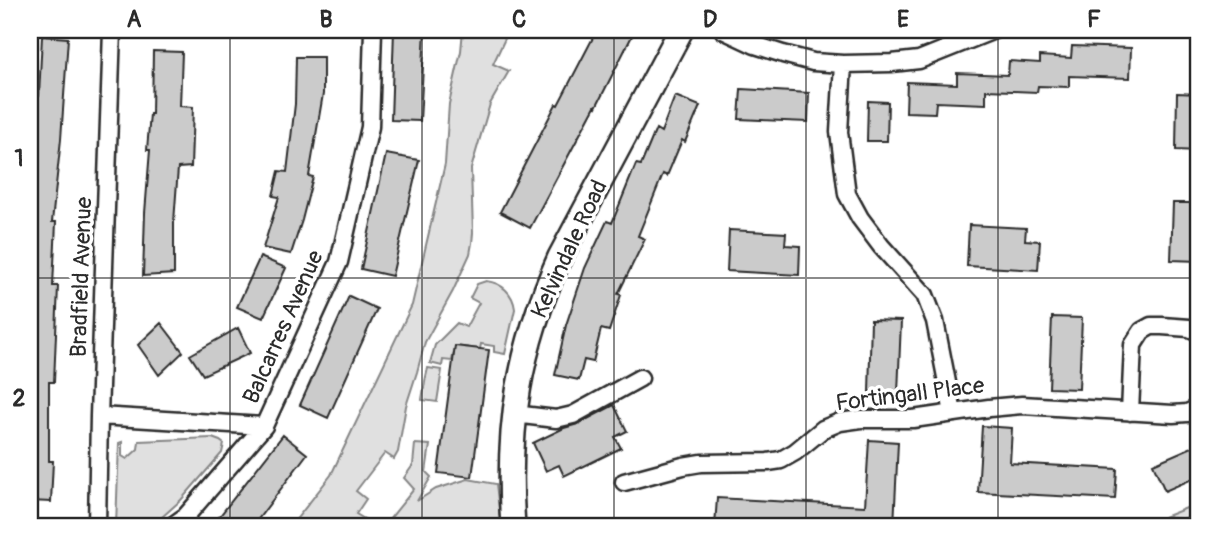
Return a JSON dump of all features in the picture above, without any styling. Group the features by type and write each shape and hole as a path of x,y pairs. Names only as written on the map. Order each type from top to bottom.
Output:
{"street":[{"name":"Bradfield Avenue","path":"97,526 112,30"},
{"name":"Balcarres Avenue","path":"172,526 186,516 264,426 339,262 370,127 373,30"},
{"name":"Kelvindale Road","path":"513,526 511,496 514,414 523,363 544,291 681,30"},
{"path":"723,30 783,54 813,62 843,64 919,60 994,30"},
{"path":"1193,30 1199,32"},
{"path":"843,64 839,132 847,194 860,218 881,246 925,295 936,321 953,412"},
{"path":"1130,412 1133,345 1142,331 1151,326 1162,326 1189,328 1199,332"},
{"path":"514,414 556,419 573,415 640,378"},
{"name":"Fortingall Place","path":"624,482 701,463 781,460 823,429 840,422 861,419 913,419 1022,405 1173,414 1199,408"},
{"path":"99,416 264,426"}],"shaded area":[{"path":"463,30 509,30 493,64 509,71 490,104 471,169 473,233 470,254 425,342 406,406 398,452 394,459 385,453 356,491 366,499 356,514 376,526 291,526 331,475 412,305 445,164 449,104"},
{"path":"486,281 506,290 514,303 505,354 494,352 494,346 481,344 480,349 455,346 452,361 443,360 442,366 430,363 435,345 457,323 466,327 479,303 470,298 477,284"},
{"path":"428,368 442,370 437,402 422,400"},
{"path":"212,438 224,444 222,453 181,500 152,526 116,526 119,443 122,442 122,456 127,459 138,449 139,441"},
{"path":"415,444 430,445 426,472 431,477 417,501 436,489 468,479 496,484 501,526 384,526 414,489 404,478 413,465"},
{"path":"1199,503 1199,514 1184,519 1164,517"},
{"path":"1199,514 1199,526 1159,526"}],"building":[{"path":"394,30 425,30 420,121 391,120"},
{"path":"597,30 635,30 530,228 500,212"},
{"path":"42,36 68,38 52,222 56,222 53,286 58,286 54,382 49,382 49,461 53,461 51,502 30,501 30,175 35,96 39,96"},
{"path":"1072,46 1131,48 1130,78 1069,76 1069,87 1038,86 1037,92 986,90 986,104 936,102 935,113 906,112 907,82 957,84 957,73 1008,75 1009,61 1040,63 1040,56 1071,58"},
{"path":"153,51 182,52 180,106 193,107 191,167 178,168 174,274 143,276 150,150 147,150 152,114"},
{"path":"296,57 323,57 323,94 309,176 313,177 291,254 263,248 279,197 273,196 279,171 287,172 295,104"},
{"path":"741,89 809,93 808,122 739,119"},
{"path":"1177,93 1199,94 1199,151 1176,150"},
{"path":"675,96 700,106 667,176 663,174 638,236 645,239 618,294 621,295 609,331 601,329 593,362 584,360 579,380 555,375 566,325 585,268 607,221 612,223 636,164 641,165 656,129 661,132"},
{"path":"868,101 888,102 887,141 867,141"},
{"path":"386,154 419,160 392,276 361,269"},
{"path":"1173,203 1199,203 1199,261 1171,260"},
{"path":"969,225 1026,228 1025,240 1040,241 1038,270 967,266"},
{"path":"729,230 786,233 785,245 800,246 799,275 727,271"},
{"path":"260,257 286,268 263,318 237,307"},
{"path":"349,296 377,309 328,418 300,405"},
{"path":"1052,317 1082,318 1079,389 1049,388"},
{"path":"871,320 901,321 898,393 869,392"},
{"path":"161,323 183,352 159,375 138,345"},
{"path":"238,328 250,353 203,375 190,355"},
{"path":"455,346 489,350 472,477 438,473"},
{"path":"614,405 627,431 615,437 621,448 564,476 559,465 546,471 533,443"},
{"path":"982,426 1012,428 1010,463 1117,469 1115,499 978,492"},
{"path":"283,435 307,454 253,526 212,526"},
{"path":"869,440 898,442 894,526 715,526 717,498 865,506"},
{"path":"1199,444 1199,476 1165,491 1153,464"}]}
